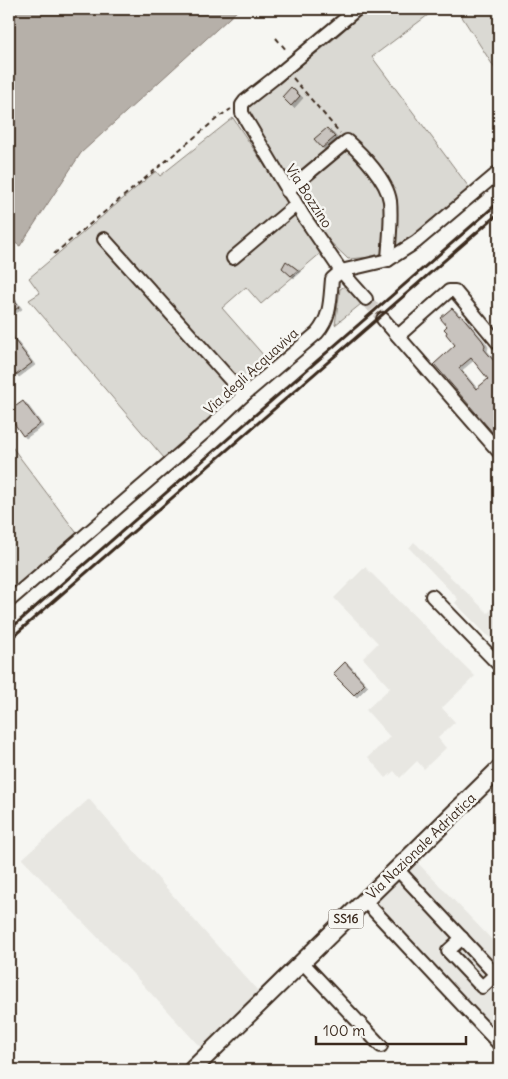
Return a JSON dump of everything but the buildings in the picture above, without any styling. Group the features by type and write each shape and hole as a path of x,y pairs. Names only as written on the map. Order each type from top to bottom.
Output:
{"main road":[{"name":"Via Nazionale Adriatica","path":"192,1070 499,768"}],"street":[{"path":"244,104 357,9"},
{"name":"Via Bozzino","path":"244,104 244,116 296,205 341,271 366,299"},
{"path":"287,190 347,140 364,156 390,199 388,260"},
{"path":"341,271 388,260 416,242 499,172"},
{"path":"233,258 296,205"},
{"path":"104,239 244,395"},
{"name":"Via degli Acquaviva","path":"9,601 205,432 325,324 329,309 332,279 341,271"},
{"path":"398,336 449,291 455,291 499,344"},
{"path":"383,319 499,452"},
{"path":"432,596 499,665"},
{"path":"397,869 462,938 497,976 482,987 448,952 462,938"},
{"path":"365,901 499,1044"},
{"path":"302,962 380,1046"}],"path":[{"path":"276,38 287,51"},
{"path":"290,74 347,140"},
{"path":"54,254 220,116 236,106 244,104"}],"shaded area":[{"path":"9,9 239,9 81,153 20,246 9,239"},
{"path":"367,9 436,9 372,57 471,190 394,252 383,256 348,259 316,228 248,115 247,104 309,59"},
{"path":"457,9 499,9 499,75"},
{"path":"233,118 322,252 261,304 246,287 222,308 272,365 164,458 29,300 40,293 29,278 156,171 160,176"},
{"path":"345,286 361,304 335,325 340,289"},
{"path":"9,443 79,536 9,595"},
{"path":"414,542 488,613 499,602 499,647 455,603 458,599 409,548"},
{"path":"365,567 475,676 442,708 455,722 438,738 446,748 424,769 417,761 400,778 394,771 386,778 368,757 390,737 366,710 390,688 363,658 378,643 334,598"},
{"path":"89,799 259,992 202,1049 134,975 22,859"},
{"path":"414,859 499,947 499,1033 372,901"}],"tunnel":[{"path":"366,299 383,319"}],"railway":[{"path":"9,630 499,202"},
{"path":"9,640 499,213"}]}
